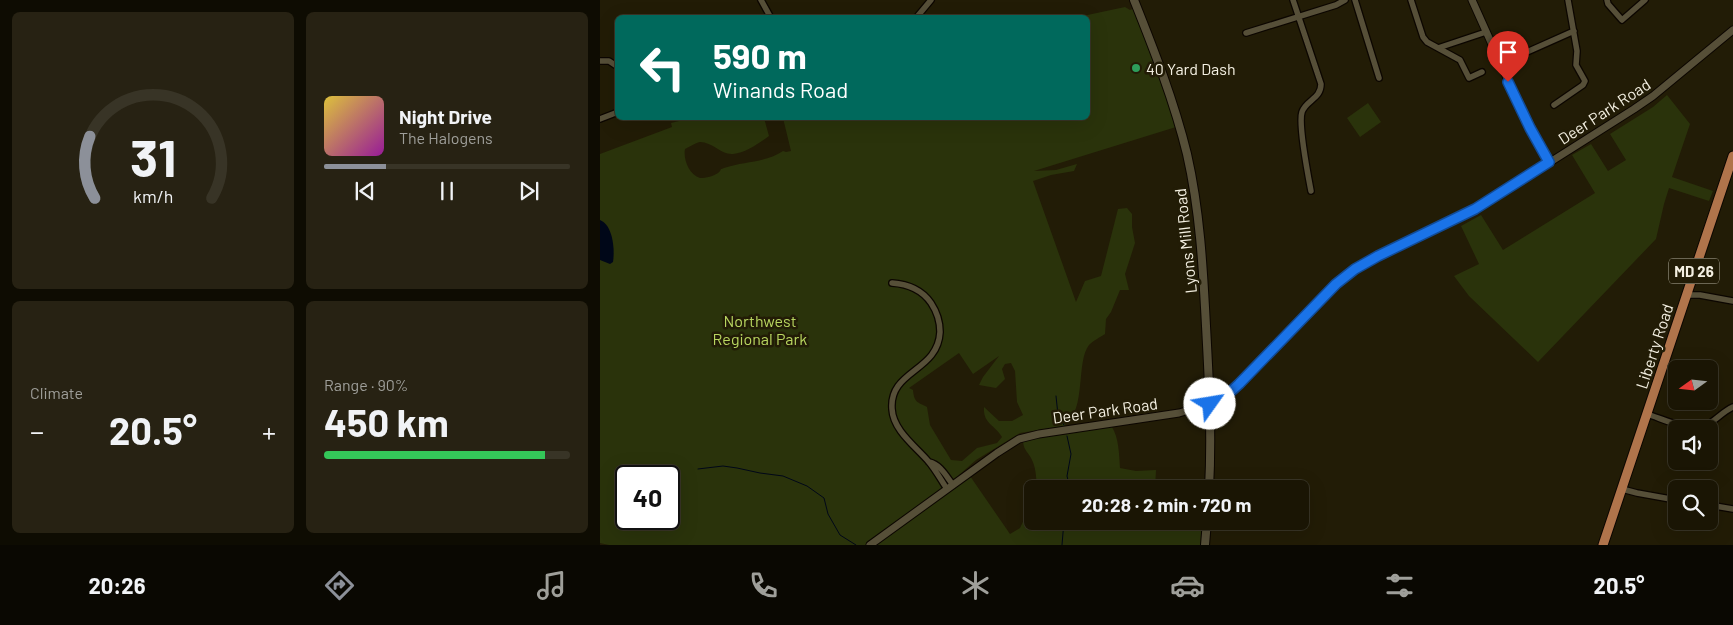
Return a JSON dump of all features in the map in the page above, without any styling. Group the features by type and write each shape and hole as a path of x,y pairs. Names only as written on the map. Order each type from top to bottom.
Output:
{"main road":[{"name":"Lyons Mill Road","path":"1134,0 1172,102 1190,169 1201,244 1210,404 1209,480"},
{"name":"Liberty Road","path":"1604,545 1733,156"},
{"path":"1205,545 1206,530"}],"street":[{"path":"761,0 768,15"},
{"path":"918,15 931,0"},
{"path":"1293,0 1321,84 1320,93 1304,108 1301,119 1311,190"},
{"path":"1246,33 1336,5 1345,0"},
{"path":"1355,0 1379,78"},
{"path":"1412,0 1425,40 1460,60 1469,78 1482,72"},
{"path":"1472,0 1530,128 1549,162"},
{"path":"1554,105 1585,83 1585,78 1576,65 1577,51 1568,0"},
{"path":"1607,0 1608,4 1622,20 1645,0"},
{"name":"Deer Park Road","path":"870,545 1007,447 1029,436 1172,414 1210,404 1228,394 1336,284 1355,269 1475,209 1649,99 1733,30"},
{"path":"1500,64 1574,31"},
{"path":"1438,48 1486,32"},
{"path":"600,60 615,65"},
{"path":"600,119 615,113"},
{"path":"892,283 906,285 920,291 931,302 938,317 940,336 935,351 900,383 893,396 893,416 899,428 929,462 935,463 940,468 950,487"},
{"path":"1686,295 1700,295 1733,301"},
{"path":"1647,414 1682,426 1696,427 1712,422 1733,408"},
{"path":"1622,489 1668,499"},
{"path":"1718,506 1733,509"}],"green space":[{"name":"Northwest Regional Park","path":"1125,7 1130,10 1135,8 1176,127 1034,171 1056,170 1077,164 1074,171 1051,175 1033,181 1076,302 1085,281 1101,276 1118,209 1127,208 1132,214 1135,243 1125,274 1129,290 1120,290 1106,319 1105,334 1089,345 1085,352 1079,397 1076,408 1066,422 1065,428 1052,430 1051,428 1020,433 976,460 959,475 962,481 970,476 1010,534 1020,528 1024,520 1024,530 1203,530 1202,545 609,545 600,543 600,154 672,127 671,123 683,120 765,120 769,136 743,152 729,154 709,144 700,142 685,149 686,162 690,170 700,178 710,177 724,168 762,160 783,151 791,151 783,120 1090,120 1090,15 1087,15","holes":["959,353 973,374 999,356 979,385 996,388 1005,379 1002,369 1005,364 1011,363 1015,371 1017,402 1023,415 1012,421 999,421 984,407 987,421 1002,437 997,443 977,448 962,461 951,460 930,425 927,407 917,401 913,390 909,388"]},
{"path":"1667,95 1690,124 1672,177 1713,191 1709,201 1669,188 1656,239 1538,362 1469,296 1454,276 1479,264 1461,226 1481,215 1503,250 1595,193 1572,155 1591,144 1608,171 1626,160 1610,134 1653,107"},
{"path":"1368,103 1381,122 1360,137 1347,118"},
{"path":"1112,427 1117,441 1120,468 1136,471 1156,470 1155,480 1036,480 1031,458 1024,448 1023,442 1047,436"}],"water":[{"path":"600,220 608,227 612,238 614,257 613,262 610,264 600,260"}],"waterway":[{"path":"1056,396 1058,415 1064,425"},
{"path":"1067,436 1071,454 1068,480"},
{"path":"698,469 723,466 737,468 783,476 807,486 824,498 828,514 840,535 856,545"},
{"path":"1062,545 1063,530"}],"place":[{"name":"40 Yard Dash","path":"1136,68"}],"route":[{"path":"1210,404 1228,394 1239,384 1336,284 1355,269 1475,209 1549,162 1508,82"}]}
